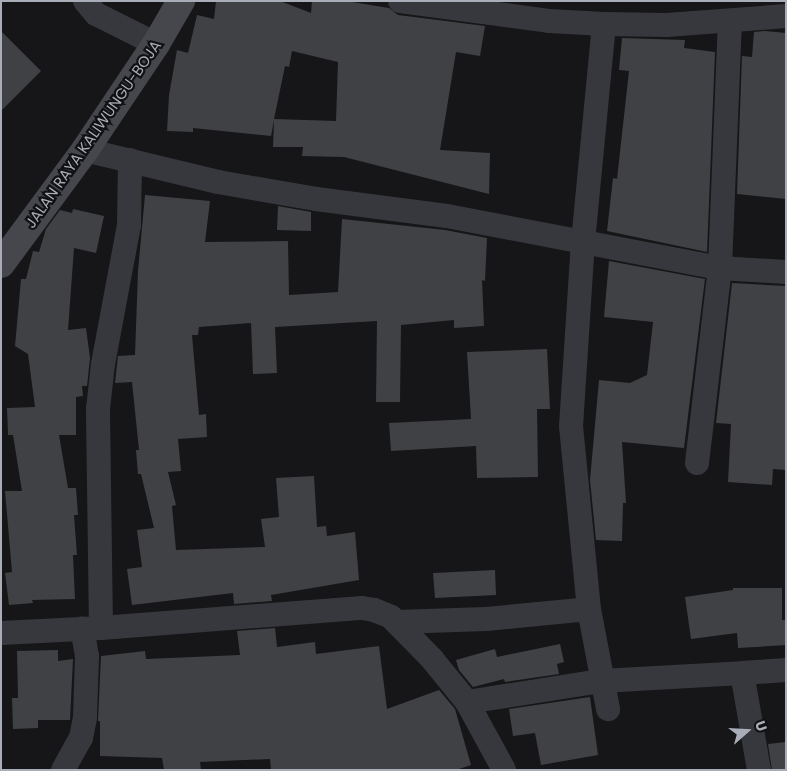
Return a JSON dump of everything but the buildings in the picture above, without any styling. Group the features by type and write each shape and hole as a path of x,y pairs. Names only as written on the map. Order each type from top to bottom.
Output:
{"main road":[{"name":"JALAN RAYA KALIWUNGU-BOJA","path":"1,264 85,150 156,44 181,1"}],"street":[{"path":"84,1 96,14 156,44"},
{"path":"400,1 549,21 604,24 667,25 786,16"},
{"path":"697,463 720,268 730,21"},
{"path":"604,24 583,242 571,426 589,609 601,681 608,710"},
{"path":"85,150 228,184 316,199 447,216 720,268 786,272"},
{"path":"62,770 80,738 85,717 87,656 92,628 98,409 103,364 129,225 130,160"},
{"path":"1,633 362,608 374,610 396,622 432,658 467,702 504,770"},
{"path":"396,622 486,619 589,609"},
{"path":"467,702 601,681 786,670"},
{"path":"742,673 759,770"}]}
